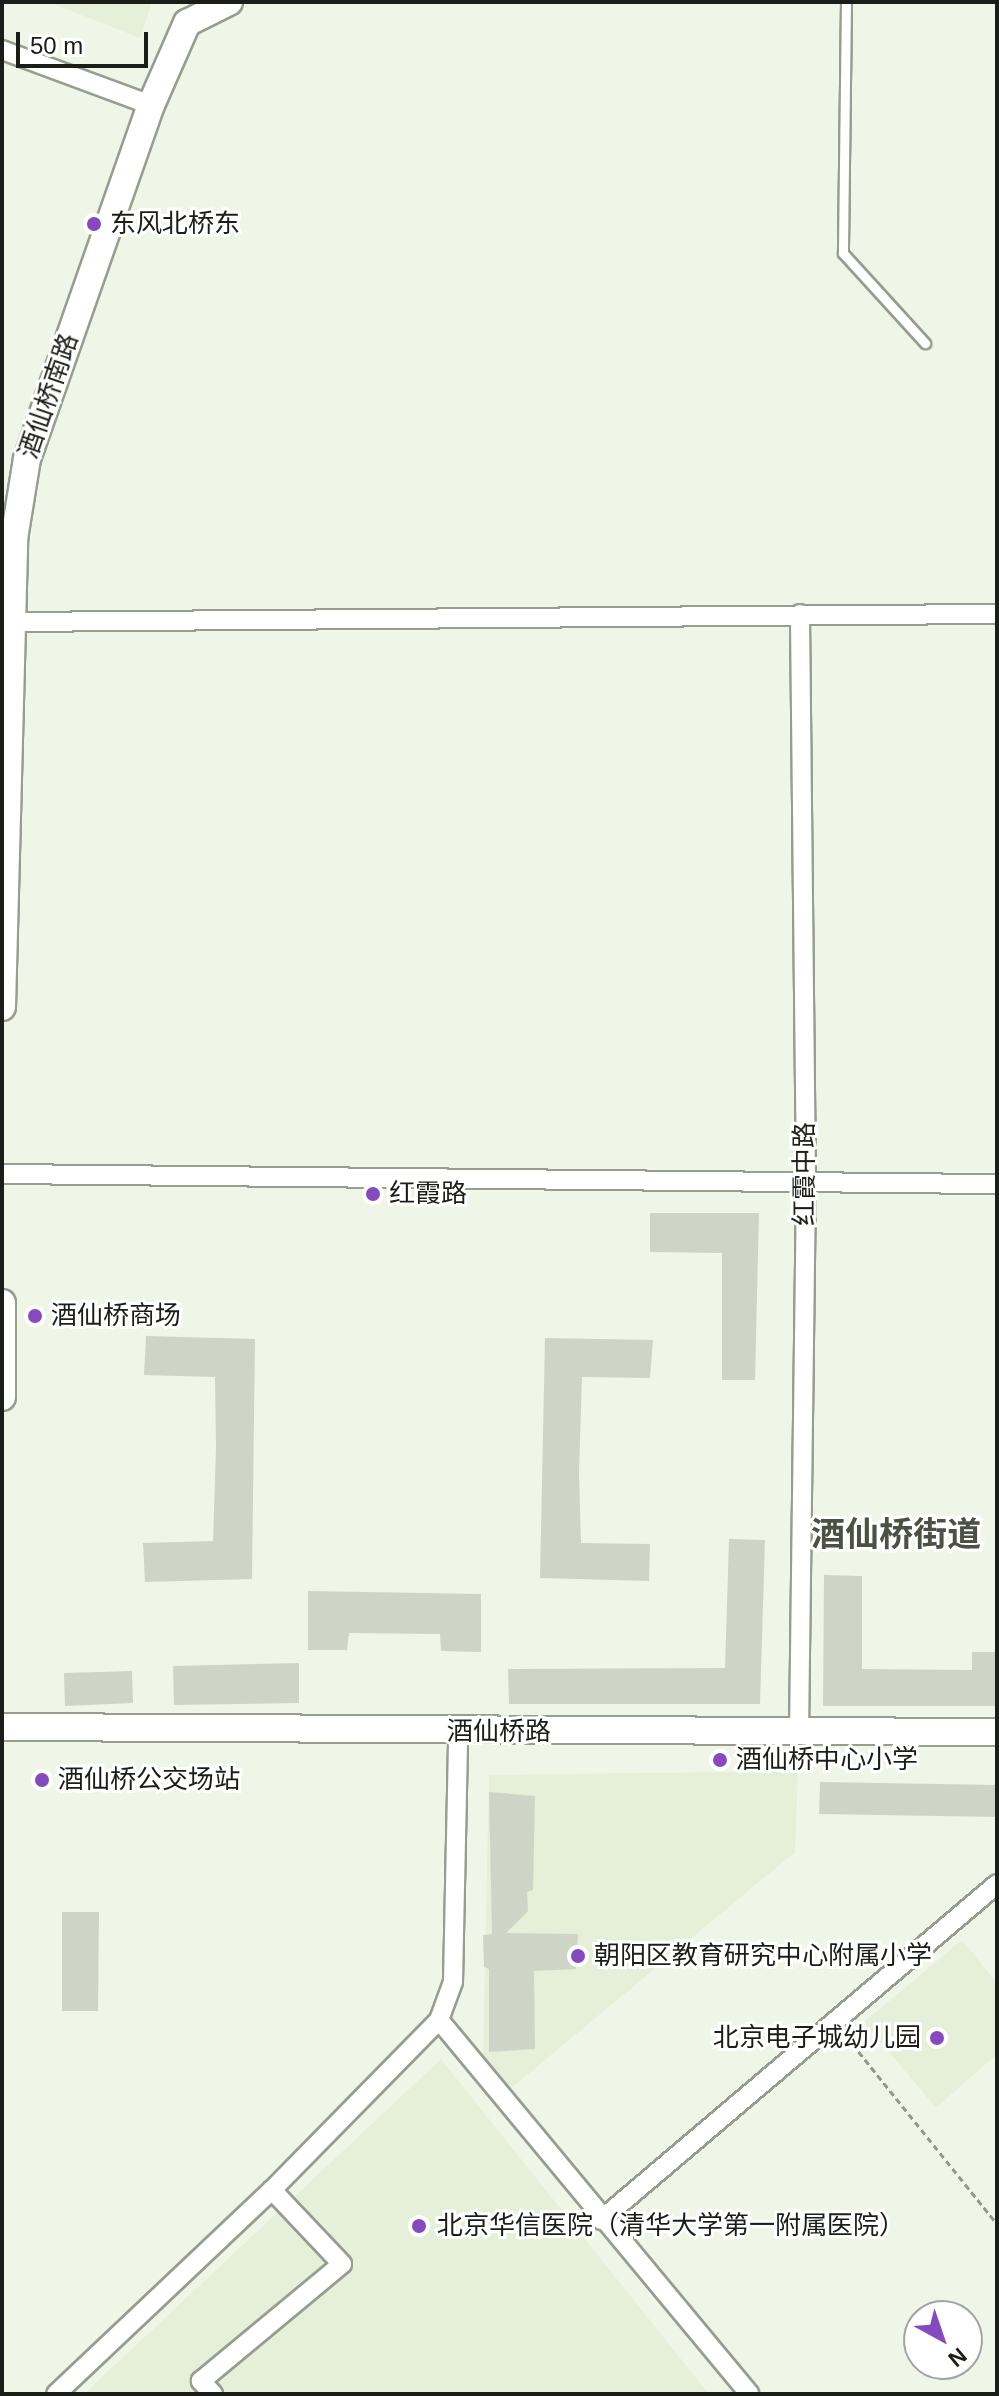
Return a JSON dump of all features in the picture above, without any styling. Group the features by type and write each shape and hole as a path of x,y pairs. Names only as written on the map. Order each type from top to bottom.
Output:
{"street":[{"name":"酒仙桥南路","path":"2,1007 14,539 27,459 188,9 229,2"},
{"path":"2,50 155,97"},
{"name":"红霞中路","path":"799,1733 806,1181 800,614"},
{"path":"12,622 997,614"},
{"path":"2,1174 997,1184"},
{"path":"2,1303 2,1397"},
{"name":"酒仙桥路","path":"2,1727 458,1733 997,1732"},
{"path":"56,2394 272,2190 439,2020 453,1982 458,1733"},
{"path":"601,2220 836,2024 997,1884"},
{"path":"439,2020 601,2220 750,2394"},
{"path":"213,2394 201,2381 342,2264 272,2190"}],"lane":[{"path":"846,2 843,253 925,343"}],"path":[{"path":"836,2024 997,2224"}],"shaded area":[{"path":"48,2 152,2 140,38"},
{"name":"朝阳区教育研究中心附属小学","path":"798,1771 795,1852 509,2090 483,2059 489,1775"},
{"name":"北京电子城幼儿园","path":"962,1940 997,1983 997,2054 936,2108 864,2022"},
{"name":"北京华信医院（清华大学第一附属医院）","path":"441,2059 709,2394 84,2394"}],"building":[{"path":"650,1213 759,1213 755,1380 722,1380 722,1253 650,1252"},
{"path":"146,1336 255,1339 252,1579 145,1582 143,1543 213,1541 216,1448 215,1377 144,1375"},
{"path":"545,1338 653,1340 650,1378 582,1377 579,1473 581,1543 650,1544 649,1581 540,1578"},
{"path":"729,1539 765,1540 760,1704 509,1704 508,1669 725,1668"},
{"path":"824,1575 862,1576 862,1669 972,1670 972,1652 997,1652 997,1706 823,1706"},
{"path":"308,1591 481,1594 481,1652 441,1651 440,1634 349,1633 347,1650 308,1650"},
{"path":"299,1663 299,1703 174,1705 173,1666"},
{"path":"132,1671 133,1703 65,1706 64,1673"},
{"path":"820,1782 997,1785 997,1817 819,1814"},
{"path":"489,1792 535,1796 533,1890 527,1892 528,1911 506,1933 578,1934 576,1969 534,1971 535,2049 489,2052 489,1969 484,1967 483,1935 492,1934"},
{"path":"62,1912 99,1912 98,2011 62,2011"}],"place":[{"name":"东风北桥东","path":"94,224"},
{"name":"红霞路","path":"373,1194"},
{"name":"酒仙桥商场","path":"35,1316"},
{"name":"酒仙桥中心小学","path":"720,1760"},
{"name":"酒仙桥公交场站","path":"42,1780"},
{"name":"朝阳区教育研究中心附属小学","path":"578,1956"},
{"name":"北京电子城幼儿园","path":"937,2038"},
{"name":"北京华信医院（清华大学第一附属医院）","path":"419,2226"}],"district":[{"name":"酒仙桥街道","path":"896,1535"}]}
